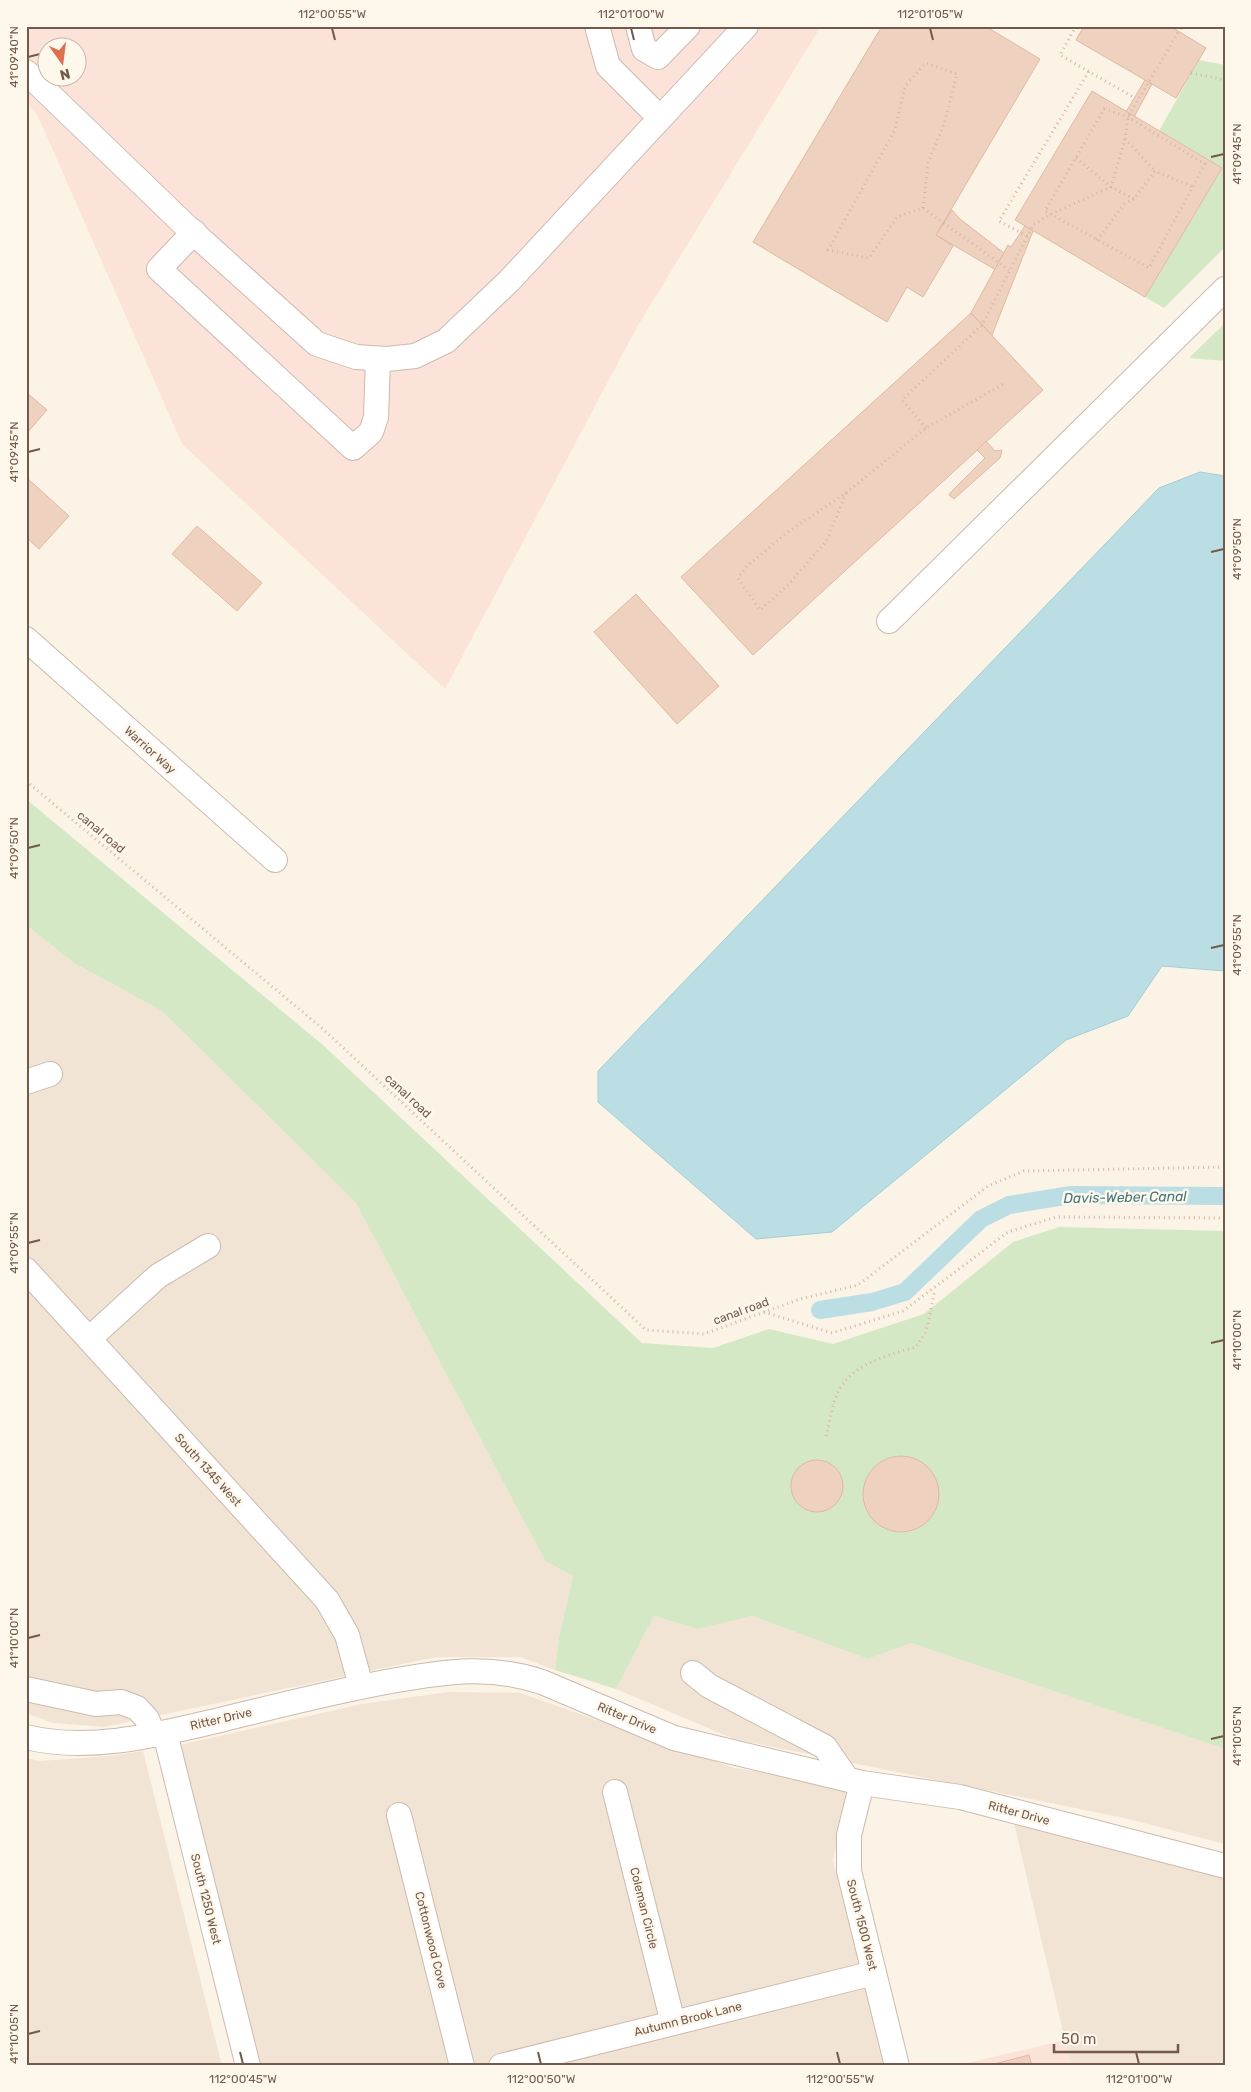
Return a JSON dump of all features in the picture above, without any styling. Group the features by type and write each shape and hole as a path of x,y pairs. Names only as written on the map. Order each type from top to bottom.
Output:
{"street":[{"path":"597,26 608,66 660,118"},
{"path":"638,26 644,49 658,58 688,26"},
{"path":"26,72 194,232 317,344 356,357 378,359 415,356 446,341 509,281 746,26"},
{"path":"194,232 159,268 353,448 371,432 376,417 378,359"},
{"path":"889,621 1225,288"},
{"name":"Warrior Way","path":"26,639 275,860"},
{"path":"26,1082 50,1074"},
{"path":"89,1339 158,1276 208,1246"},
{"name":"South 1345 West","path":"26,1270 327,1600 347,1635 362,1686"},
{"name":"Ritter Drive","path":"26,1737 43,1741 104,1742 160,1734 362,1686 443,1672 482,1670 522,1675 674,1738 855,1781 960,1797 1225,1866"},
{"path":"694,1672 709,1686 825,1747 855,1781"},
{"name":"South 1250 West","path":"26,1689 96,1704 121,1702 137,1708 160,1734 248,2066"},
{"name":"South 1500 West","path":"855,1781 849,1835 849,1871 897,2066"},
{"name":"Coleman Circle","path":"615,1792 673,2023"},
{"name":"Cottonwood Cove","path":"399,1815 462,2066"},
{"name":"Autumn Brook Lane","path":"502,2066 874,1973"}],"path":[{"path":"1076,26 1060,55 1135,98"},
{"path":"1112,187 1125,139 1128,118 1182,26"},
{"path":"926,63 957,74 944,124 928,163 922,208 897,216 869,258 828,250 894,130 905,86 926,63"},
{"path":"1027,236 999,221 1089,72"},
{"path":"1191,73 1225,80"},
{"path":"1104,109 1128,118 1205,164 1149,268 1045,211 1076,158 1104,109"},
{"path":"1125,139 1155,171 1193,187"},
{"path":"1076,158 1112,187 1134,199"},
{"path":"1097,240 1125,202 1134,199 1155,171"},
{"path":"926,428 902,400 982,325 1033,225 1051,214 1112,187"},
{"path":"922,208 1010,270"},
{"path":"846,493 827,540 787,586 760,610 738,578 747,566 788,532 846,493 926,428 1004,383"},
{"name":"canal road","path":"26,781 323,1030 646,1330 704,1334 800,1299 858,1284 988,1186 1024,1172 1225,1167"},
{"path":"764,1312 832,1334 904,1311 1008,1232 1056,1217 1225,1218"},
{"path":"826,1436 839,1390 859,1369 880,1357 916,1347 926,1332 935,1289"}],"shaded area":[{"path":"26,26 821,26 637,327 445,689 182,444 37,114 26,103"},
{"path":"26,925 74,963 162,1011 356,1203 545,1561 573,1576 559,1637 555,1670 521,1657 436,1657 104,1727 53,1723 26,1713"},
{"path":"654,1616 698,1629 752,1616 868,1659 911,1643 1225,1749 1225,1844 1124,1818 734,1739 616,1689"},
{"path":"448,1692 520,1693 734,1768 850,1785 833,1860 884,2066 247,2066 166,1748 362,1704"},
{"path":"143,1751 222,2066 26,2066 26,1758 40,1761 109,1756"},
{"path":"1014,1823 1225,1874 1225,2066 1071,2066"},
{"path":"1065,2040 1071,2066 955,2066"}],"green space":[{"path":"1199,60 1225,65 1225,247 1164,308 1145,297 1221,168 1159,131"},
{"path":"1225,323 1225,361 1189,358"},
{"path":"26,799 324,1046 642,1343 713,1348 769,1329 833,1344 924,1314 1013,1242 1059,1227 1225,1231 1225,1749 911,1643 868,1659 752,1616 698,1629 654,1616 616,1689 555,1670 559,1637 573,1576 545,1561 356,1203 162,1011 74,963 26,925"}],"water":[{"path":"1200,472 1225,476 1225,971 1162,966 1128,1016 1066,1040 832,1232 756,1239 598,1102 598,1071 1159,488"}],"building":[{"path":"882,26 985,26 1040,59 936,235 953,246 923,297 907,287 887,322 753,242"},
{"path":"1084,26 1170,26 1206,48 1176,98 1076,40"},
{"path":"1145,80 1152,84 1134,117 1126,112"},
{"path":"1092,91 1222,168 1145,297 1015,220"},
{"path":"952,210 960,219 1004,253 996,270 936,235"},
{"path":"1025,226 1033,231 992,335 971,313 1008,245 1011,247"},
{"path":"971,313 1043,390 753,655 681,577"},
{"path":"26,392 47,410 26,434"},
{"path":"986,441 995,451 1002,450 1000,458 954,499 949,495 985,458 977,450"},
{"path":"26,477 69,516 39,549 26,537"},
{"path":"197,526 262,583 237,611 172,554"},
{"path":"636,594 719,686 677,724 594,632"},
{"path":"909,1456 922,1462 933,1473 939,1486 937,1509 922,1526 909,1532 893,1532 880,1526 865,1509 863,1486 869,1473 886,1458"},
{"path":"817,1460 827,1462 835,1468 841,1476 843,1486 841,1496 835,1504 827,1510 817,1512 807,1510 799,1504 793,1496 791,1486 793,1476 799,1468 807,1462"},
{"path":"1029,2055 1032,2066 986,2066"}],"waterway":[{"name":"Davis-Weber Canal","path":"820,1310 872,1302 905,1292 981,1219 1009,1205 1071,1195 1225,1196"}]}
